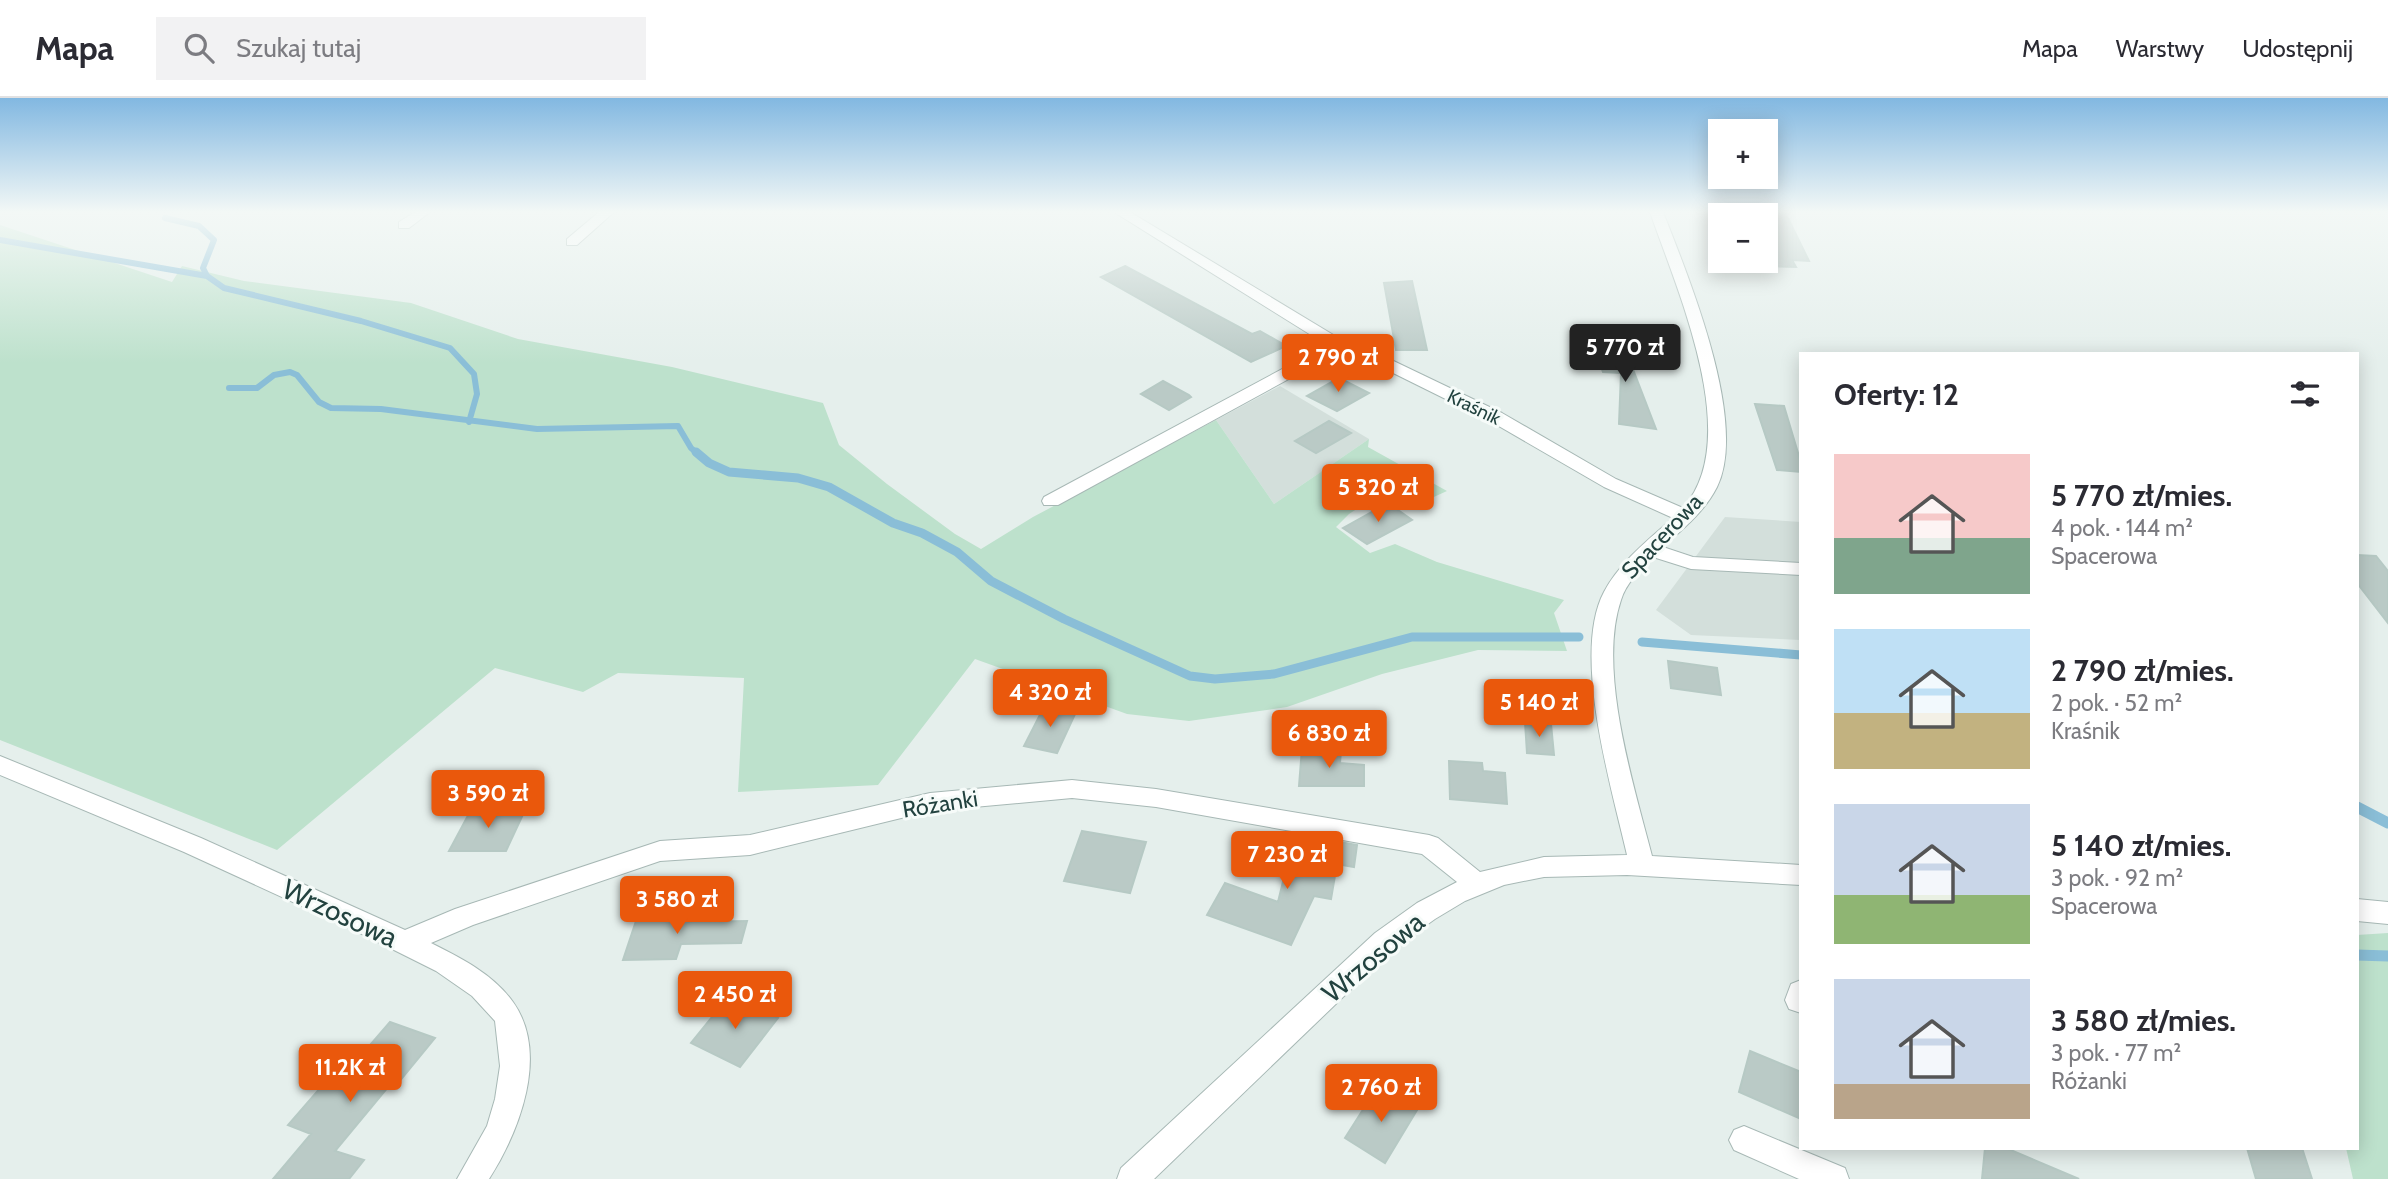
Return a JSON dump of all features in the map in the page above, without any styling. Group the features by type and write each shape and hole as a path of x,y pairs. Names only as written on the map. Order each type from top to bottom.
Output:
{"street":[{"name":"Kraśnik","path":"1204,262 1339,345 1375,358 1496,417 1610,483 1684,516"},
{"name":"Spacerowa","path":"1642,866 1607,706 1602,636 1609,602 1619,582 1684,516 1704,492 1713,474 1715,390 1705,344 1675,262"},
{"path":"1051,501 1339,345"},
{"path":"1649,549 1691,563 1799,569"},
{"name":"Wrzosowa","path":"0,765 226,860 405,942 466,975 488,994 508,1017 513,1055 506,1112 495,1142 472,1179"},
{"name":"Różanki","path":"405,942 464,917 660,851 750,845 930,802 1072,789 1156,798 1429,845 1477,884"},
{"name":"Wrzosowa","path":"1132,1179 1384,941 1408,922 1477,884 1505,874 1537,868 1602,864 1799,875"},
{"path":"2359,910 2388,913"},
{"path":"1744,1140 1833,1179"}],"shaded area":[{"path":"1280,386 1369,439 1274,504 1216,420"},
{"path":"1725,517 1799,522 1799,640 1691,635 1656,610"}],"green space":[{"path":"0,262 113,262 172,282 182,266 244,281 411,303 518,339 672,367 823,403 839,445 955,534 981,549 1033,517 1216,420 1274,504 1369,439 1368,447 1447,491 1414,506 1389,488 1349,514 1336,527 1370,553 1395,544 1437,562 1564,600 1554,613 1567,651 1478,650 1382,674 1287,707 1189,721 1127,714 975,659 878,785 738,792 744,678 618,673 583,692 495,668 277,850 0,740"},
{"path":"2388,933 2388,1179 2353,1179 2346,1150 2359,1150 2359,935"}],"building":[{"path":"1778,262 1793,262 1796,267 1778,266"},
{"path":"1125,266 1252,334 1260,331 1286,346 1251,362 1101,277"},
{"path":"1412,281 1427,350 1396,350 1384,283"},
{"path":"1591,340 1622,341 1656,429 1619,424 1621,373 1603,372"},
{"path":"1339,378 1369,393 1337,411 1307,396"},
{"path":"1163,381 1191,397 1169,410 1141,394"},
{"path":"1755,404 1784,406 1799,456 1799,472 1777,470"},
{"path":"1329,421 1351,433 1316,453 1295,441"},
{"path":"1388,503 1412,520 1367,544 1343,528"},
{"path":"2359,555 2376,556 2388,571 2388,623 2359,586"},
{"path":"1668,661 1717,668 1721,695 1671,688"},
{"path":"1045,705 1076,712 1057,753 1024,746"},
{"path":"1525,722 1551,724 1554,755 1527,753"},
{"path":"1302,748 1341,751 1340,763 1364,765 1364,786 1299,786"},
{"path":"1449,761 1482,763 1483,771 1505,773 1507,804 1450,799"},
{"path":"472,808 526,808 506,851 449,851"},
{"path":"1082,831 1146,842 1130,893 1064,881"},
{"path":"1301,835 1357,845 1354,867 1337,864 1331,899 1314,896 1291,945 1207,915 1225,883 1278,902 1288,861 1295,862"},
{"path":"638,915 690,915 688,922 747,921 741,943 681,944 676,959 623,960"},
{"path":"729,996 778,1018 740,1067 691,1043"},
{"path":"390,1022 435,1038 398,1083 393,1081 335,1151 364,1160 349,1179 273,1179 311,1134 288,1125 342,1063 352,1066"},
{"path":"1750,1051 1799,1071 1799,1118 1739,1092"},
{"path":"1378,1086 1417,1110 1385,1163 1345,1138"},
{"path":"1985,1150 2011,1150 2079,1179 1982,1179"},
{"path":"2248,1150 2303,1150 2312,1179 2256,1179"}],"waterway":[{"path":"129,262 207,276"},
{"path":"205,262 203,268 207,276"},
{"path":"207,276 224,288 361,321 450,348 474,374 477,394 469,420"},
{"path":"229,388 257,388 274,375 290,372 297,375 319,402 331,408 381,409 469,420"},
{"path":"469,420 537,429 678,426 691,448 698,454"},
{"path":"696,452 709,463 729,472 798,478 829,487 893,523 922,533 957,552 991,581 1064,619 1190,676 1215,679 1274,674 1412,637 1579,637"},
{"path":"1642,642 1799,655"},
{"path":"2359,808 2388,823"},
{"path":"2359,955 2388,956"}]}
